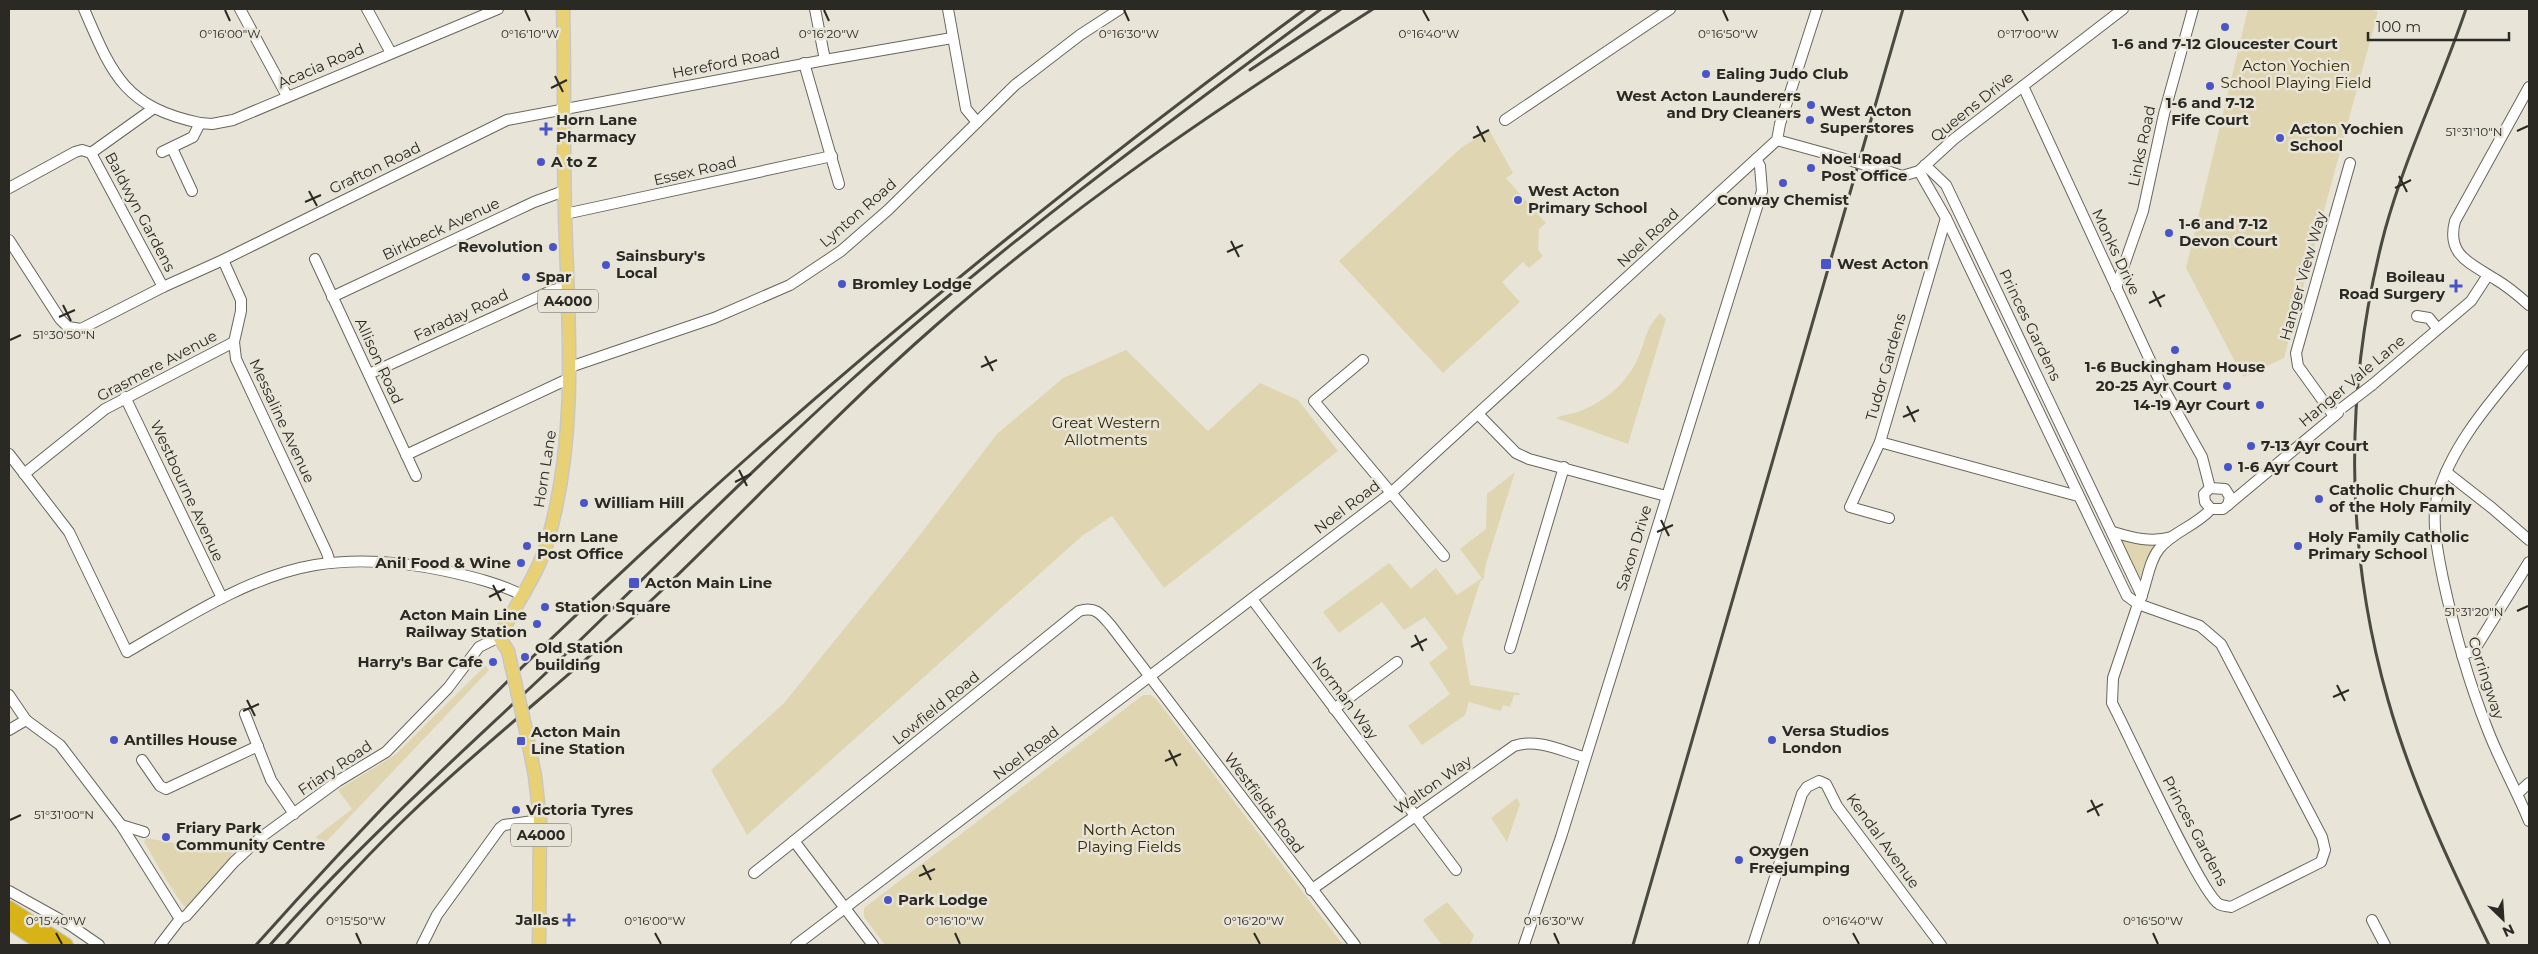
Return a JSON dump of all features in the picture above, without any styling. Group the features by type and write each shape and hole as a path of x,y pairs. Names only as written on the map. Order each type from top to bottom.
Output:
{"highway":[{"path":"9,908 66,945"},
{"path":"9,922 44,945"}],"main road":[{"name":"Horn Lane","path":"499,637 547,545 560,494 568,436 570,372 564,191 563,9"},
{"name":"A4000","path":"499,637 508,650 535,776 540,820 539,945"}],"street":[{"path":"84,9 112,70 131,92 154,108 200,123 193,137 162,152"},
{"path":"240,9 287,96"},
{"path":"367,9 391,53"},
{"name":"Acacia Road","path":"200,123 212,124 233,120 498,9"},
{"path":"815,9 825,60"},
{"path":"948,9 966,109 977,122"},
{"name":"Lynton Road","path":"406,454 570,372 714,318 790,285 841,250 888,210 977,122 1047,59 1120,9"},
{"path":"1505,120 1670,9"},
{"path":"1817,9 1780,124 1778,140 1902,176 1922,168"},
{"name":"Queens Drive","path":"1922,168 1954,139 2123,9"},
{"name":"Links Road","path":"2116,288 2143,211 2164,114 2193,9"},
{"name":"Hereford Road","path":"565,110 804,63 952,38"},
{"path":"804,63 839,184"},
{"name":"Monks Drive","path":"2023,86 2161,384 2202,457 2210,488"},
{"path":"2529,87 2455,220 2452,232 2453,242 2460,255 2529,305"},
{"path":"91,153 154,108"},
{"name":"Grafton Road","path":"9,240 60,318 68,327 81,329 163,287 223,260 507,120 565,110"},
{"name":"Noel Road","path":"796,945 1150,678 1391,493 1778,140"},
{"path":"172,148 192,191"},
{"name":"Baldwyn Gardens","path":"9,188 75,152 82,150 91,153 163,287"},
{"name":"Essex Road","path":"565,214 832,156"},
{"name":"Saxon Drive","path":"1524,945 1561,836 1584,757 1762,191 1760,166 1756,159"},
{"name":"Hanger View Way","path":"2334,416 2298,366 2296,353 2350,163"},
{"name":"Princes Gardens","path":"1922,168 2127,596 2140,600 2200,626 2221,644 2322,837 2325,850 2320,862 2230,907 2219,904 2210,894 2191,862 2112,703 2113,678 2140,600 2145,581 2158,550 2175,536"},
{"name":"Princes Gardens","path":"1922,168 1946,185 2113,532 2140,600"},
{"name":"Birkbeck Avenue","path":"332,296 534,202 564,191"},
{"name":"Tudor Gardens","path":"1946,218 1880,442 2078,496"},
{"name":"Allison Road","path":"315,259 416,476"},
{"name":"Messaline Avenue","path":"223,260 241,300 241,311 234,342 236,359 330,563"},
{"name":"Hanger Vale Lane","path":"2229,502 2471,301 2488,275"},
{"name":"Faraday Road","path":"368,374 553,290 568,286"},
{"path":"2417,316 2429,318 2437,328"},
{"name":"Grasmere Avenue","path":"24,474 105,409 234,342"},
{"name":"Corringway","path":"2529,356 2490,402 2454,456 2446,472 2437,499 2437,550 2462,655 2487,728 2529,821"},
{"path":"1363,360 1314,401 1444,556"},
{"name":"Westbourne Avenue","path":"125,397 222,598"},
{"path":"1478,414 1516,453 1666,496"},
{"path":"1880,442 1850,507 1889,518"},
{"path":"9,454 69,532 126,652 222,598 285,573 330,563 411,564 502,584 522,595"},
{"path":"1510,648 1564,467"},
{"path":"2446,472 2529,540"},
{"path":"2210,488 2225,489 2229,502 2220,510 2211,509 2205,502 2204,494 2210,488"},
{"path":"2085,511 2099,505"},
{"path":"2113,532 2139,540 2161,540 2175,536 2202,519 2211,509"},
{"path":"2462,655 2472,651 2478,644 2529,562"},
{"name":"Norman Way","path":"1252,599 1456,870"},
{"name":"Lowfield Road","path":"794,841 1079,611 1090,608 1098,611 1150,678"},
{"name":"Friary Road","path":"160,945 180,918 186,916 239,857 260,838 338,781 386,752 448,688 479,647 499,637"},
{"path":"1334,709 1397,662"},
{"name":"Westfields Road","path":"1150,678 1355,945"},
{"path":"9,695 26,720 60,745 121,825 180,918"},
{"path":"245,714 271,780 294,814"},
{"path":"9,730 26,720"},
{"name":"Walton Way","path":"1311,890 1509,749 1520,744 1537,743 1584,757"},
{"path":"142,760 160,786 166,789 258,746"},
{"name":"Kendal Avenue","path":"1753,945 1802,794 1807,787 1819,781 1826,784 1837,806 1941,945"},
{"path":"2518,793 2529,783"},
{"path":"422,945 437,915 500,828 504,825 540,820"},
{"path":"121,825 144,832"},
{"path":"754,873 794,841 873,945"},
{"path":"9,891 70,925 99,945"},
{"path":"2372,920 2385,945"}],"green space":[{"name":"Acton Yochien School Playing Field","path":"2248,9 2370,9 2378,12 2284,358 2243,377 2186,268"},
{"path":"1489,130 1513,173 1506,178 1546,223 1539,229 1538,250 1543,256 1529,268 1523,262 1502,282 1520,302 1443,373 1339,261 1461,148"},
{"path":"1660,313 1666,319 1628,444 1556,418 1578,412 1598,403 1623,381 1636,363 1649,328"},
{"name":"Great Western Allotments","path":"1126,350 1208,431 1260,383 1298,400 1338,451 1164,588 1112,516 1082,536 747,835 711,770 784,703 909,549 997,434 1063,378"},
{"path":"1515,472 1485,567 1484,578 1480,582 1462,639 1470,685 1519,693 1520,695 1514,695 1510,707 1503,705 1501,711 1469,702 1465,715 1422,745 1408,726 1450,694 1429,663 1448,648 1425,617 1404,630 1382,602 1339,633 1323,612 1389,563 1411,589 1436,568 1457,595 1482,578 1460,549 1486,529 1487,494"},
{"path":"2121,540 2155,543 2156,545 2150,554 2141,577 2139,578"},
{"path":"485,666 489,670 323,845 316,837 352,809 338,790 395,755"},
{"name":"North Acton Playing Fields","path":"1143,695 1151,695 1157,700 1343,945 885,945 864,917 864,908"},
{"path":"1517,798 1520,804 1507,842 1491,818"},
{"path":"146,838 179,844 236,844 237,849 187,908 172,888 144,842"},
{"path":"1447,902 1474,935 1470,945 1442,945 1423,920"}],"railway":[{"path":"256,945 375,815 499,690 626,568 756,450 890,335 1026,224 1164,115 1305,9"},
{"path":"270,945 336,874 406,805 585,636 734,489 810,417 905,332 1080,190 1321,9"},
{"path":"1250,70 1341,9"},
{"path":"286,945 347,878 410,814 471,758 629,621 863,392 934,327 1039,240 1148,159 1259,83 1373,9"},
{"path":"1633,945 1903,9"},
{"path":"2466,9 2413,146 2385,230 2372,288 2362,347 2356,406 2355,465 2357,524 2363,583 2374,642 2388,700 2420,794 2489,945"}],"place":[{"name":"1-6 and 7-12 Gloucester Court","path":"2225,27"},
{"name":"Ealing Judo Club","path":"1706,74"},
{"name":"1-6 and 7-12 Fife Court","path":"2210,86"},
{"name":"West Acton Launderers and Dry Cleaners","path":"1811,105"},
{"name":"West Acton Superstores","path":"1810,120"},
{"name":"Horn Lane Pharmacy","path":"546,129"},
{"name":"Acton Yochien School","path":"2280,138"},
{"name":"A to Z","path":"541,162"},
{"name":"Noel Road Post Office","path":"1811,168"},
{"name":"Conway Chemist","path":"1783,183"},
{"name":"West Acton Primary School","path":"1518,200"},
{"name":"1-6 and 7-12 Devon Court","path":"2169,233"},
{"name":"Revolution","path":"553,247"},
{"name":"West Acton","path":"1826,264"},
{"name":"Sainsbury's Local","path":"606,265"},
{"name":"Spar","path":"526,277"},
{"name":"Bromley Lodge","path":"842,284"},
{"name":"Boileau Road Surgery","path":"2456,286"},
{"name":"1-6 Buckingham House","path":"2175,350"},
{"name":"20-25 Ayr Court","path":"2227,386"},
{"name":"14-19 Ayr Court","path":"2260,405"},
{"name":"7-13 Ayr Court","path":"2251,446"},
{"name":"1-6 Ayr Court","path":"2228,467"},
{"name":"Catholic Church of the Holy Family","path":"2319,499"},
{"name":"William Hill","path":"584,503"},
{"name":"Horn Lane Post Office","path":"527,546"},
{"name":"Holy Family Catholic Primary School","path":"2298,546"},
{"name":"Anil Food & Wine","path":"521,563"},
{"name":"Acton Main Line","path":"634,583"},
{"name":"Station Square","path":"545,607"},
{"name":"Acton Main Line Railway Station","path":"537,624"},
{"name":"Old Station building","path":"525,657"},
{"name":"Harry's Bar Cafe","path":"493,662"},
{"name":"Antilles House","path":"114,740"},
{"name":"Versa Studios London","path":"1772,740"},
{"name":"Acton Main Line Station","path":"521,741"},
{"name":"Victoria Tyres","path":"516,810"},
{"name":"Friary Park Community Centre","path":"166,837"},
{"name":"Oxygen Freejumping","path":"1739,860"},
{"name":"Park Lodge","path":"888,900"},
{"name":"Jallas","path":"569,920"}]}
